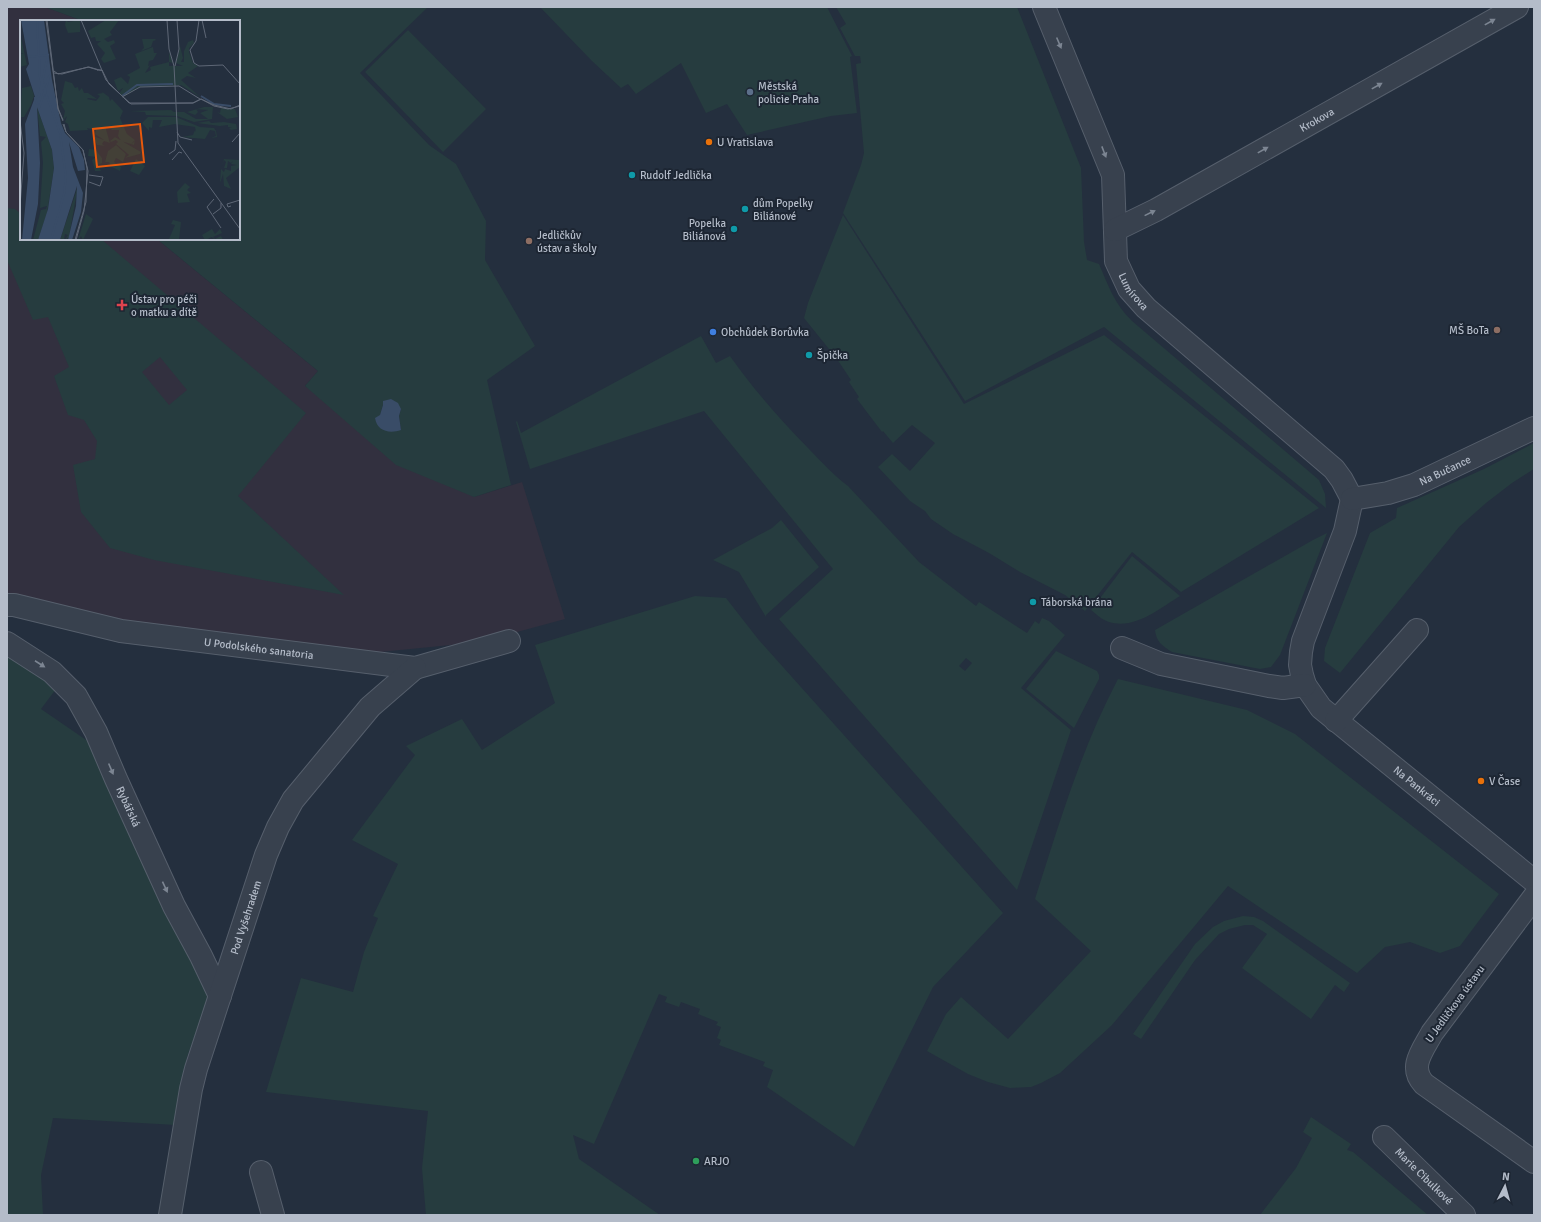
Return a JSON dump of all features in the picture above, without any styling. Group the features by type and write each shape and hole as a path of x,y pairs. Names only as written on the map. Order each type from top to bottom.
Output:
{"street":[{"name":"Lumírova","path":"1044,7 1113,175 1116,261 1129,289 1146,308 1334,469 1342,480 1352,499"},
{"name":"Krokova","path":"1115,230 1156,210 1517,7"},
{"name":"Na Bučance","path":"1352,499 1388,493 1414,485 1534,428"},
{"name":"Na Pankráci","path":"1352,499 1345,531 1303,640 1300,665 1305,685 1321,708 1336,721 1534,881"},
{"name":"U Podolského sanatoria","path":"7,605 122,631 415,668 509,641"},
{"path":"1336,721 1417,630"},
{"name":"Rybářská","path":"7,642 52,672 76,696 96,732 116,780 174,906 201,956 220,996"},
{"path":"1122,648 1161,664 1269,686 1283,688 1305,685"},
{"name":"Pod Vyšehradem","path":"170,1215 191,1089 266,855 278,827 293,800 370,707 415,668"},
{"name":"U Jedličkova ústavu","path":"1534,897 1432,1033 1420,1056 1416,1070 1420,1080 1424,1084 1534,1162"},
{"name":"Marie Cibulkové","path":"1384,1137 1464,1215"},
{"path":"261,1172 273,1215"}],"shaded area":[{"name":"Ústav pro péči o matku a dítě","path":"7,7 45,7 80,20 20,20 20,240 158,240 318,371 305,386 474,497 522,482 565,619 481,642 370,653 130,625 7,593"}],"green space":[{"path":"45,7 428,7 360,73 429,145 456,164 486,221 485,260 535,346 487,380 511,485 474,497 396,465 305,386 318,371 158,240 240,240 240,20 80,20","holes":["383,405 401,409 399,416 401,430 380,415"]},
{"path":"540,7 827,7 852,56 850,57 857,113 831,116 747,135 727,104 706,113 681,63 636,94 628,84 621,88 592,61"},
{"path":"836,7 1017,7 1081,168 1084,242 1087,260 1099,264 1116,301 1132,321 1319,480 1325,494 1326,508 1104,327 965,401 843,213 864,153 856,64 861,63 860,56 855,56 840,28 846,24"},
{"path":"408,30 486,109 443,152 365,72"},
{"path":"7,208 15,209 20,213 20,240 102,240 306,413 238,496 344,595 154,560 110,548 81,512 73,465 95,459 97,441 84,420 68,415 54,376 69,367 48,317 33,320 7,260","holes":["160,357 187,390 169,405 142,372"]},
{"path":"843,215 964,404 1104,335 1319,508 1181,592 1132,552 1085,611 1065,595 1020,572 989,553 953,534 931,519 925,511 910,501 878,467 892,454 910,471 935,443 912,425 893,443 883,431 882,432 857,399 859,397 849,382 851,380 837,359 804,318 808,303"},
{"path":"701,336 716,363 730,356 757,392 787,426 827,468 848,486 919,562 976,606 979,602 1027,633 1035,621 1039,624 1042,618 1049,621 1065,635 1021,688 1071,730 1017,890 779,619 833,569 704,411 530,469 516,422 517,421 521,433","holes":["966,658 972,663 965,671 959,666"]},
{"path":"1534,443 1534,469 1512,483 1486,503 1459,527 1340,673 1324,661 1325,648 1370,533 1396,518 1397,508 1484,469"},
{"path":"781,520 819,567 766,615 766,617 739,572 713,560 772,528"},
{"path":"1327,533 1280,655 1271,667 1260,669 1172,652 1158,640 1155,630"},
{"path":"1132,556 1180,596 1156,612 1138,620 1119,624 1106,621 1091,610"},
{"path":"695,596 726,598 758,639 1003,913 933,987 854,1147 767,1087 773,1070 763,1066 765,1062 719,1045 721,1040 717,1038 721,1027 716,1025 718,1022 698,1014 700,1009 681,1002 679,1007 665,1002 667,997 659,994 594,1144 573,1135 579,1159 660,1215 426,1215 422,1168 428,1111 266,1092 301,978 353,992 364,952 378,918 373,916 398,864 352,840 415,755 406,746 462,719 482,750 555,703 535,645"},
{"path":"7,645 56,689 41,709 92,744 209,991 206,1006 187,1057 176,1125 53,1118 41,1175 43,1215 7,1215"},
{"path":"1056,651 1097,671 1099,675 1099,679 1074,728 1026,689"},
{"path":"1118,679 1247,710 1295,734 1499,894 1460,946 1440,953 1410,942 1385,947 1357,973 1228,886 1112,1025 1060,1073 1031,1087 1010,1088 988,1082 968,1074 927,1051 946,1014 961,997 1008,1039 1091,951 1035,899 1062,815 1082,760 1105,705"},
{"path":"1243,916 1254,917 1263,921 1350,983 1344,992 1335,985 1311,1019 1242,968 1267,934 1253,925 1245,925 1229,929 1219,934 1195,960 1141,1039 1133,1034 1195,944 1213,927 1224,921"},
{"path":"1311,1117 1351,1144 1347,1150 1353,1152 1428,1215 1260,1215 1296,1168 1312,1138 1303,1132"}],"water":[{"path":"391,399 398,403 401,409 399,416 401,430 392,432 381,429 375,418 380,415 383,401"}],"place":[{"name":"Městská policie Praha","path":"750,92"},
{"name":"U Vratislava","path":"709,142"},
{"name":"Rudolf Jedlička","path":"632,175"},
{"name":"dům Popelky Biliánové","path":"745,209"},
{"name":"Popelka Biliánová","path":"734,229"},
{"name":"Jedličkův ústav a školy","path":"529,241"},
{"name":"Ústav pro péči o matku a dítě","path":"122,305"},
{"name":"MŠ BoTa","path":"1497,330"},
{"name":"Obchůdek Borůvka","path":"713,332"},
{"name":"Špička","path":"809,355"},
{"name":"Táborská brána","path":"1033,602"},
{"name":"V Čase","path":"1481,781"},
{"name":"ARJO","path":"696,1161"}]}
